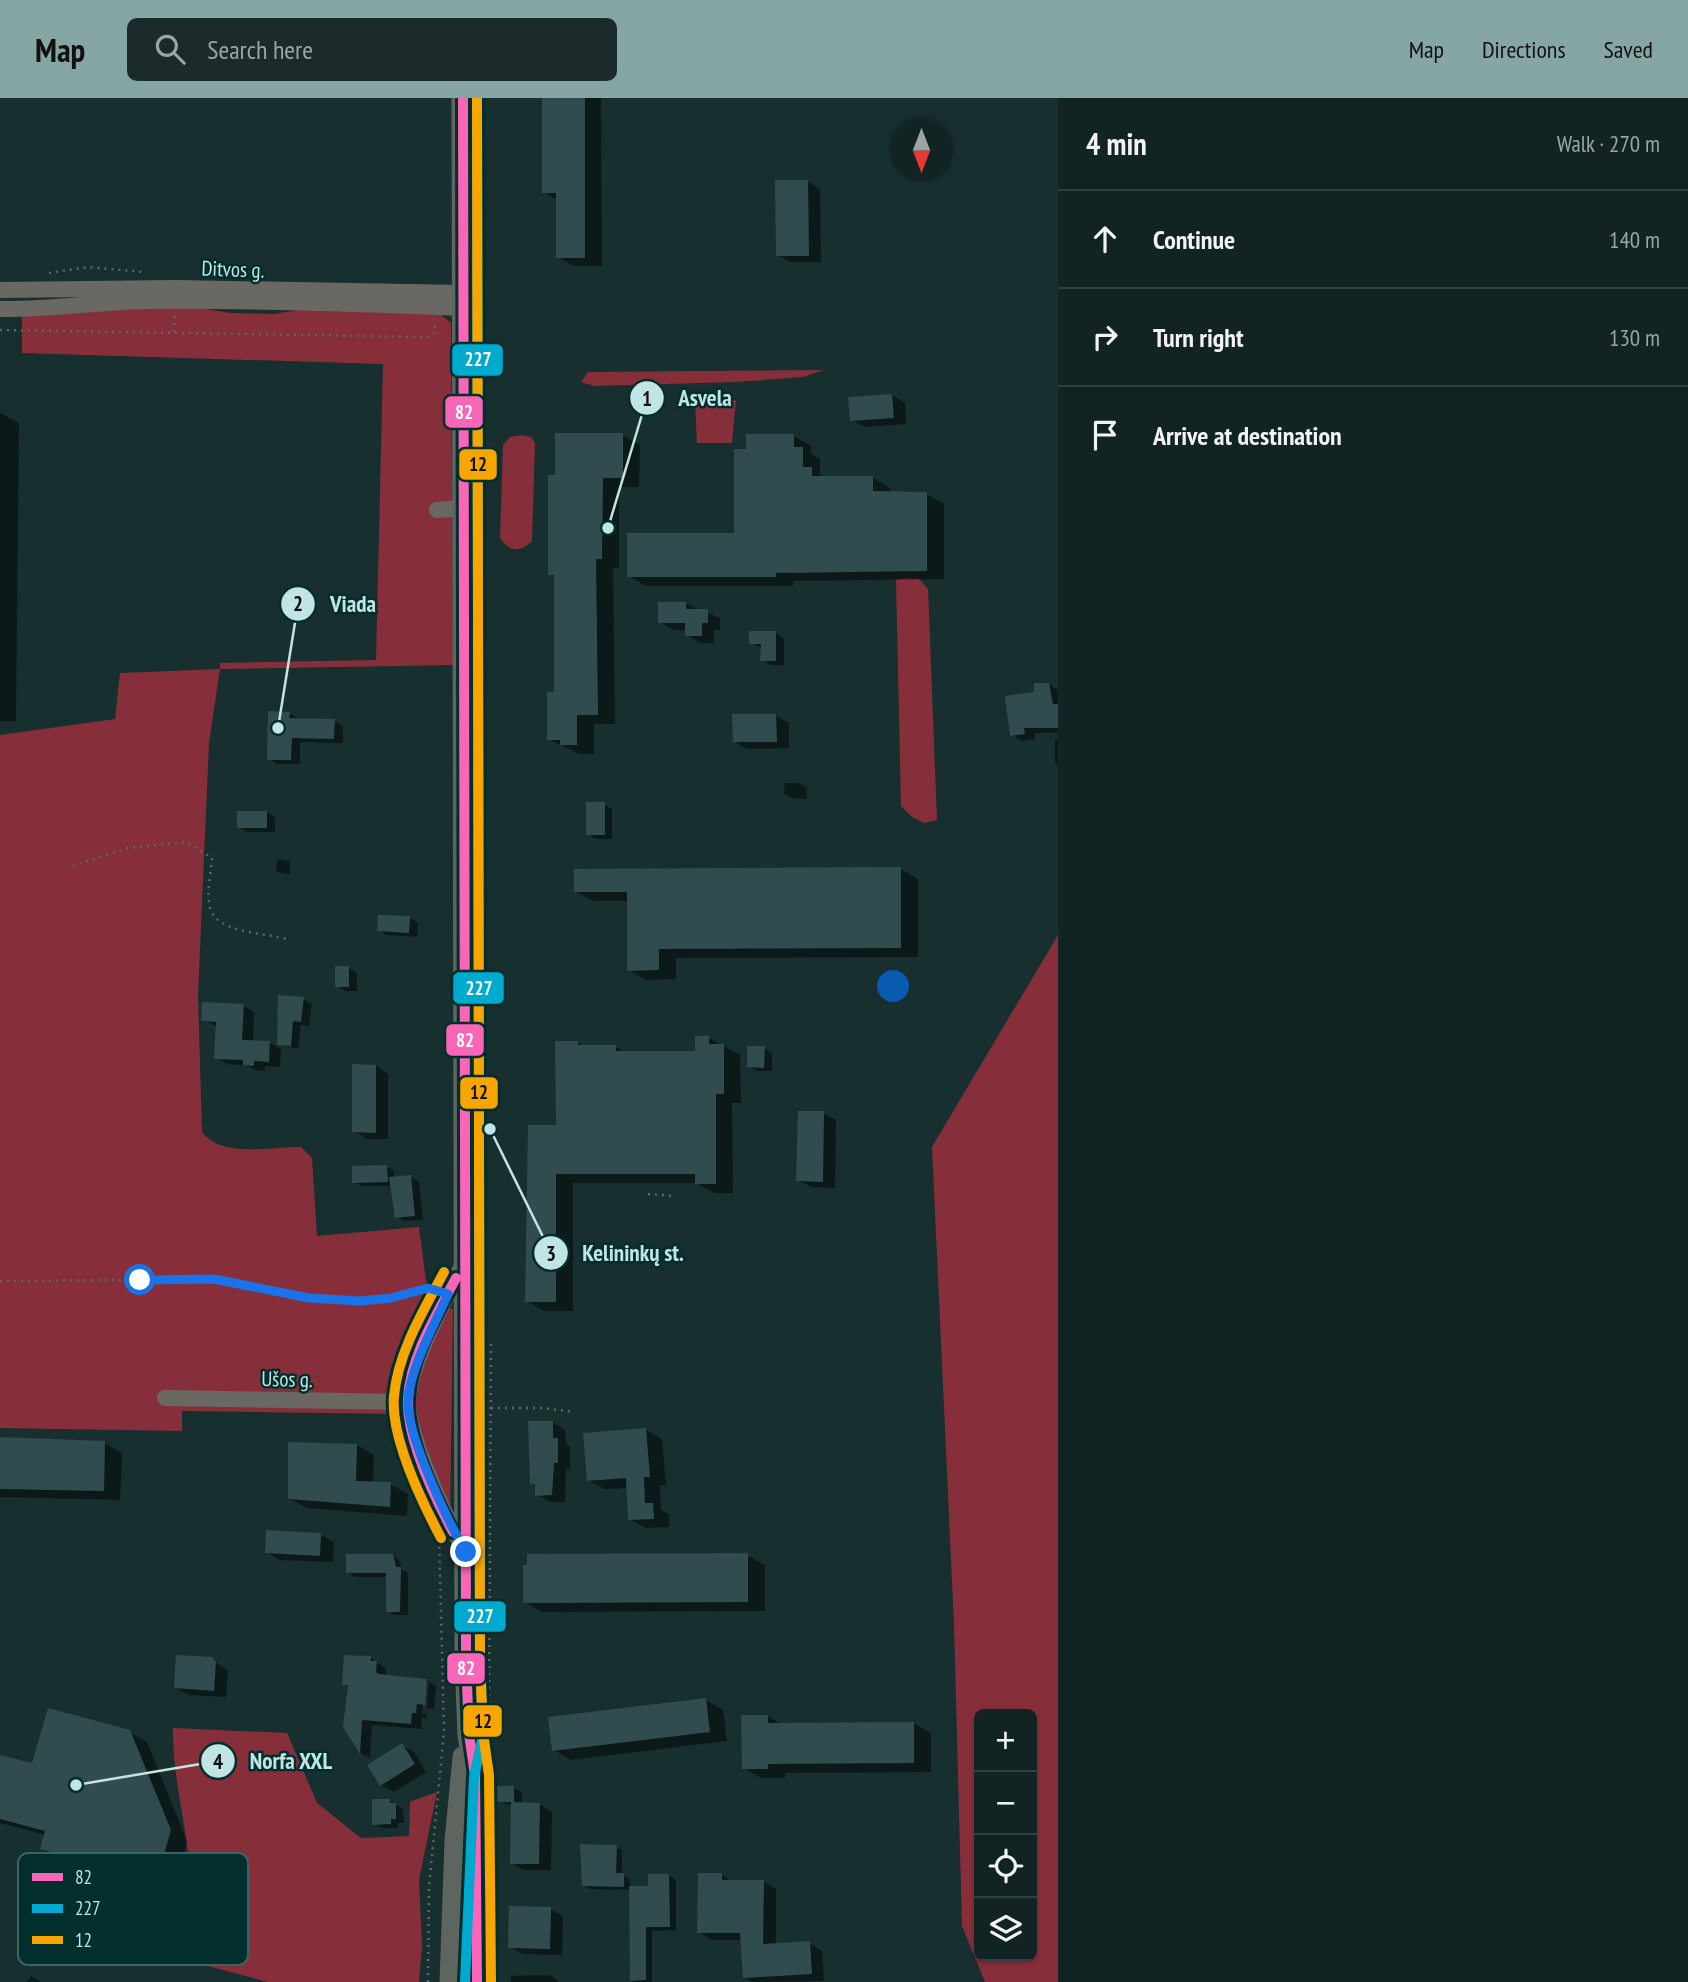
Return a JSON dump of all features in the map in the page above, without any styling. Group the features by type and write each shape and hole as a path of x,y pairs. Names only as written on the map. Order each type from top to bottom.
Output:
{"highway":[{"path":"463,98 466,1552 469,1734 476,1788 477,1982"},
{"path":"451,1982 460,1775 469,1734"}],"street":[{"name":"Ditvos g.","path":"0,290 176,288 464,300"},
{"path":"0,309 41,310 126,302 175,301 435,307 464,300"},
{"path":"437,510 465,508"},
{"path":"466,1258 414,1377 408,1402 410,1420 432,1483 451,1527 466,1552"},
{"name":"Ušos g.","path":"164,1398 408,1402"}],"path":[{"path":"0,330 426,337 435,333 435,307"},
{"path":"73,866 128,848 186,842 212,858 209,905 215,918 225,925 290,940"},
{"path":"648,1194 674,1196"},
{"path":"0,1281 214,1279 309,1298 360,1301 391,1298 428,1288 448,1294"},
{"path":"489,1748 491,1339"},
{"path":"491,1408 542,1408 574,1412"},
{"path":"428,1982 429,1887 444,1732 438,1527"}],"shaded area":[{"path":"183,305 230,313 275,314 308,308 438,312 451,323 453,665 220,669 220,663 376,660 383,364 22,353 22,314"},
{"path":"824,370 803,377 736,382 594,386 581,382 588,372"},
{"path":"736,400 732,443 697,443 695,402"},
{"path":"510,437 531,437 535,443 532,541 523,548 515,549 507,546 500,538 503,445"},
{"path":"919,579 928,589 937,820 924,823 912,817 901,806 896,580"},
{"path":"220,669 209,743 198,995 202,1132 210,1140 234,1148 301,1147 312,1158 317,1236 419,1227 429,1304 453,1309 450,1522 441,1522 397,1414 182,1411 182,1431 0,1428 0,735 115,719 120,673"},
{"path":"1058,935 1058,1982 985,1982 976,1961 1037,1961 1037,1709 974,1709 974,1955 962,1926 954,1624 932,1147"},
{"path":"173,1728 287,1733 317,1803 361,1838 409,1836 410,1802 437,1792 419,1880 422,1946 419,1982 268,1982 204,1965 248,1965 248,1853 188,1853"}],"water":[{"path":"893,970 904,975 909,986 904,997 893,1002 882,997 877,986 882,975"}],"building":[{"path":"542,98 585,98 585,258 556,258 556,193 542,193"},
{"path":"775,180 808,180 809,256 776,256"},
{"path":"892,394 894,418 850,421 848,397"},
{"path":"555,433 623,433 623,478 603,478 602,559 596,559 598,715 577,715 577,745 560,745 560,740 547,740 547,692 554,692 554,575 548,575 548,475 555,475"},
{"path":"746,434 794,434 794,447 803,447 803,467 812,467 812,476 873,476 873,491 927,492 927,571 776,573 776,577 627,577 627,533 734,533 734,449 746,449"},
{"path":"658,602 686,602 686,609 708,609 708,623 702,623 702,636 685,636 685,623 658,623"},
{"path":"749,631 776,631 776,661 760,661 761,644 749,644"},
{"path":"1034,683 1049,683 1053,704 1058,704 1058,728 1024,728 1025,734 1010,736 1005,696 1034,692"},
{"path":"268,711 290,712 289,718 335,719 334,739 292,738 291,760 267,760"},
{"path":"732,714 776,714 777,742 733,742"},
{"path":"586,802 605,802 605,835 586,835"},
{"path":"237,811 267,811 267,828 237,828"},
{"path":"901,867 901,948 659,949 659,970 627,971 627,892 574,892 574,869"},
{"path":"378,915 410,916 409,933 377,931"},
{"path":"335,966 349,966 349,987 335,987"},
{"path":"278,995 304,997 301,1022 293,1021 291,1046 277,1045"},
{"path":"202,1002 244,1004 242,1040 270,1041 269,1062 254,1061 254,1066 243,1065 243,1060 214,1059 216,1022 201,1021"},
{"path":"695,1036 709,1036 709,1044 724,1044 724,1094 716,1094 716,1184 695,1184 695,1174 556,1174 556,1302 525,1302 528,1125 556,1125 555,1041 578,1041 578,1045 616,1045 616,1051 695,1051"},
{"path":"747,1046 765,1046 764,1068 747,1067"},
{"path":"352,1064 376,1065 376,1133 352,1132"},
{"path":"798,1111 824,1111 823,1182 796,1181"},
{"path":"387,1165 388,1182 352,1183 352,1166"},
{"path":"411,1175 415,1216 395,1218 389,1177"},
{"path":"528,1421 553,1421 553,1438 558,1438 558,1463 554,1463 552,1495 535,1496 535,1484 530,1485"},
{"path":"646,1428 650,1477 644,1477 645,1503 653,1503 654,1519 628,1520 626,1478 587,1481 583,1433"},
{"path":"0,1437 105,1441 104,1491 0,1489"},
{"path":"288,1442 357,1444 356,1481 391,1482 390,1507 288,1499"},
{"path":"266,1530 321,1533 320,1556 265,1553"},
{"path":"748,1553 748,1602 523,1603 523,1565 527,1565 527,1554"},
{"path":"346,1554 393,1554 396,1567 401,1567 400,1612 386,1612 386,1573 346,1573"},
{"path":"176,1655 212,1657 216,1662 214,1691 174,1688"},
{"path":"344,1655 371,1656 371,1661 377,1661 376,1672 379,1674 427,1679 425,1705 417,1704 416,1713 412,1713 411,1724 362,1720 360,1754 343,1727 348,1685 342,1685"},
{"path":"706,1698 710,1732 552,1751 548,1717"},
{"path":"48,1708 130,1730 171,1830 164,1853 54,1853 40,1849 45,1831 0,1819 0,1755 32,1763"},
{"path":"741,1715 768,1715 768,1723 914,1722 914,1763 768,1764 768,1769 742,1769"},
{"path":"402,1743 415,1764 380,1786 367,1765"},
{"path":"495,1786 514,1786 514,1802 494,1802"},
{"path":"372,1799 390,1799 390,1803 396,1803 396,1819 391,1819 391,1824 372,1825"},
{"path":"511,1802 540,1803 539,1864 510,1864"},
{"path":"580,1844 617,1845 616,1873 624,1873 624,1887 582,1886"},
{"path":"698,1873 722,1873 722,1880 764,1880 763,1944 810,1941 812,1974 743,1978 740,1933 697,1933"},
{"path":"648,1874 669,1874 670,1927 646,1927 646,1980 630,1981 629,1886 648,1886"},
{"path":"509,1906 551,1907 550,1949 508,1948"}],"transit line":[{"name":"82","path":"463,98 466,1660 469,1734 475,1775 477,1982"},
{"name":"227","path":"465,1982 474,1777 483,1735 480,1660 477,98"},
{"name":"12","path":"477,98 480,1660 483,1733 489,1775 491,1982"},
{"name":"12","path":"441,1538 402,1449 394,1412 394,1396 406,1347 444,1272"},
{"name":"82","path":"453,1532 430,1485 417,1449 408,1399 419,1352 456,1278"}],"place":[{"name":"Asvela","path":"608,528"},
{"name":"Viada","path":"278,728"},
{"name":"Kelininkų st.","path":"490,1129"},
{"name":"Norfa XXL","path":"76,1785"}],"route":[{"path":"140,1280 214,1279 309,1298 360,1301 391,1298 428,1288 448,1294 410,1387 408,1402 410,1420 432,1483 451,1527 466,1552"}]}
